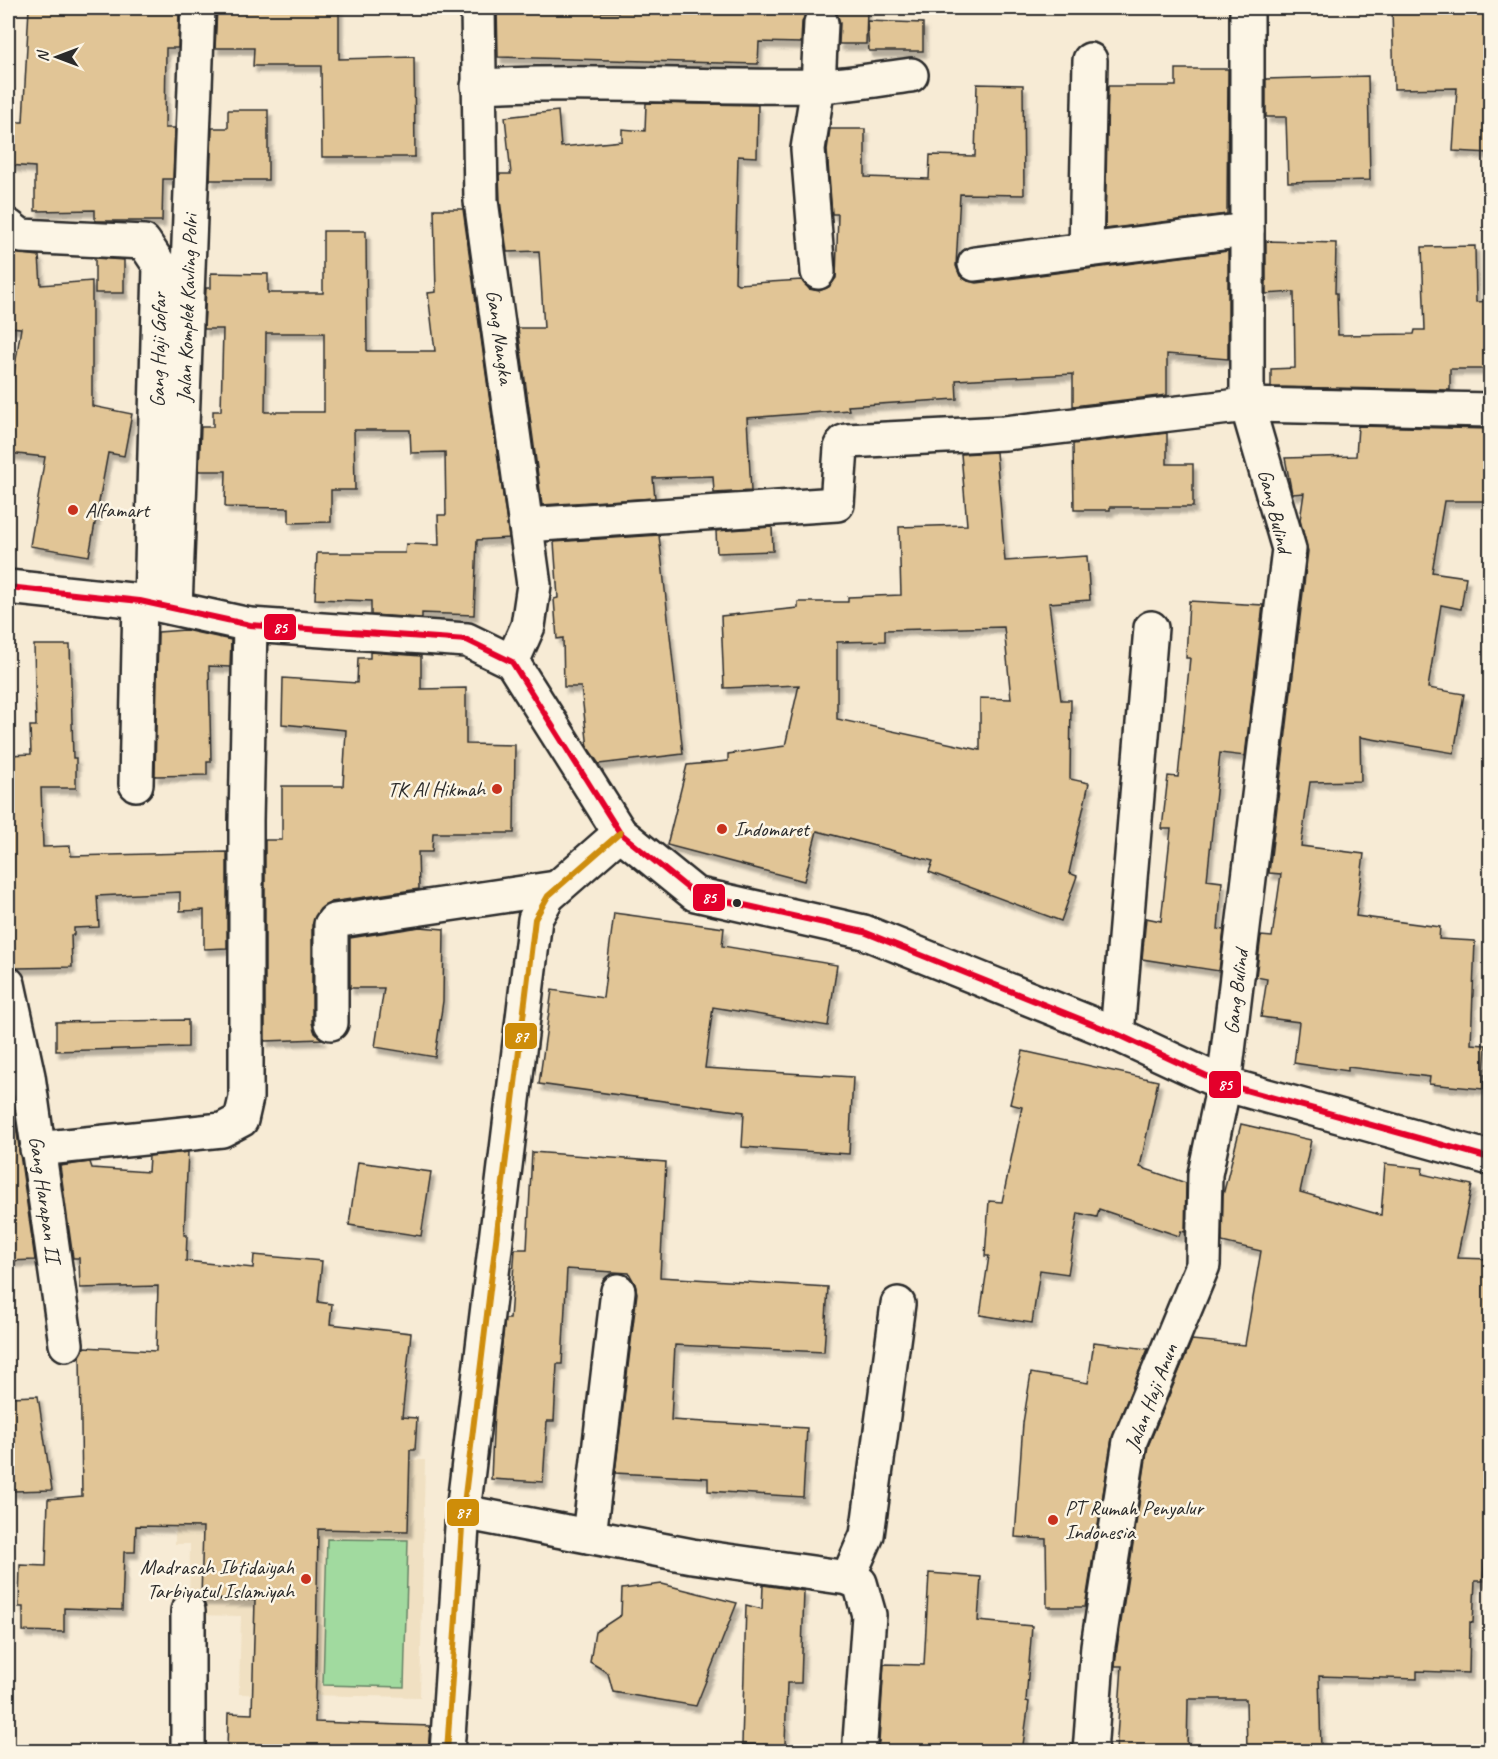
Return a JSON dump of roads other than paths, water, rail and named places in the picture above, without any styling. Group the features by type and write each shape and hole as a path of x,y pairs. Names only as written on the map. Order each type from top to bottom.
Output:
{"street":[{"name":"Jalan Komplek Kavling Polri","path":"156,604 198,8"},
{"name":"Gang Nangka","path":"478,8 482,201 534,585 528,626 512,662"},
{"name":"Gang Bulind","path":"1224,1084 1289,549 1247,405 1247,8"},
{"path":"818,272 808,149 819,86 821,23"},
{"path":"1086,250 1090,60"},
{"path":"478,86 558,82 819,86 911,75"},
{"name":"Gang Haji Gofar","path":"8,226 21,236 144,242 160,266 156,604"},
{"path":"975,264 1247,230"},
{"path":"526,525 835,505 839,501 841,448 844,442 1005,433 1247,405 1491,410"},
{"path":"8,587 156,604 250,625 467,640 512,662 620,833 695,894 864,932 1117,1034 1224,1084 1491,1158"},
{"path":"136,784 156,604"},
{"path":"37,1149 222,1130 241,1120 246,1098 246,821 250,625"},
{"path":"1117,1034 1151,628"},
{"path":"447,1752 463,1512 535,919 548,896 620,833"},
{"path":"331,1023 331,925 334,921 556,888"},
{"name":"Gang Harapan II","path":"8,984 28,1076 66,1344"},
{"name":"Jalan Haji Anun","path":"1090,1752 1098,1646 1130,1441 1203,1265 1205,1174 1224,1084"},
{"path":"589,1536 618,1291"},
{"path":"848,1578 867,1535 897,1304"},
{"path":"463,1512 692,1556 848,1578 860,1583 869,1615 860,1741"},
{"path":"188,1611 188,1752"}],"place":[{"name":"Alfamart","path":"73,510"},
{"name":"TK Al Hikmah","path":"497,789"},
{"name":"Indomaret","path":"722,829"},
{"name":"PT Rumah Penyalur Indonesia","path":"1053,1520"},
{"name":"Madrasah Ibtidaiyah Tarbiyatul Islamiyah","path":"306,1579"}]}
